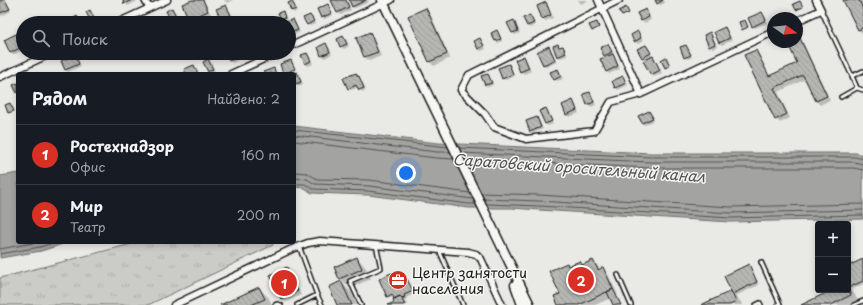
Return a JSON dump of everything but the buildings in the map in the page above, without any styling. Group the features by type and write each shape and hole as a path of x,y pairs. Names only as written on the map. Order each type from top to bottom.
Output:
{"main road":[{"path":"386,1 446,132 530,305"},
{"path":"499,243 522,305"}],"street":[{"path":"145,0 149,8"},
{"path":"132,16 167,0"},
{"path":"598,0 641,94"},
{"path":"619,0 469,75 461,90 485,114 494,127 526,139 594,131 611,102 641,94 767,35"},
{"path":"803,18 821,10 816,0"},
{"path":"296,44 386,1"},
{"path":"0,77 37,60"},
{"path":"235,72 262,60"},
{"path":"174,305 299,246 320,241 439,249 476,254 481,260 502,305"}],"lane":[{"path":"821,10 857,88"},
{"path":"852,76 863,71"},
{"path":"841,97 857,88 863,90"},
{"path":"361,305 350,281 381,268 376,245"},
{"path":"299,246 322,305"},
{"path":"439,249 463,305"},
{"path":"761,262 780,304 777,305"},
{"path":"618,275 631,305"},
{"path":"297,305 317,295"},
{"path":"854,305 863,301"},
{"path":"756,305 760,303 761,305"},
{"path":"275,305 281,305"}],"green space":[{"path":"131,244 273,245 148,305 0,305 0,278"}],"water":[{"name":"Саратовский оросительный канал","path":"296,126 438,143 651,153 856,153 863,155 863,219 730,222 512,208 469,208 368,195 312,193 304,188 296,187"},
{"path":"16,173 16,244 63,244 41,251 0,258 0,176"}],"place":[{"name":"Центр занятости населения","path":"398,280"},
{"name":"Мир","path":"581,280"},
{"name":"Ростехнадзор","path":"284,283"}]}
